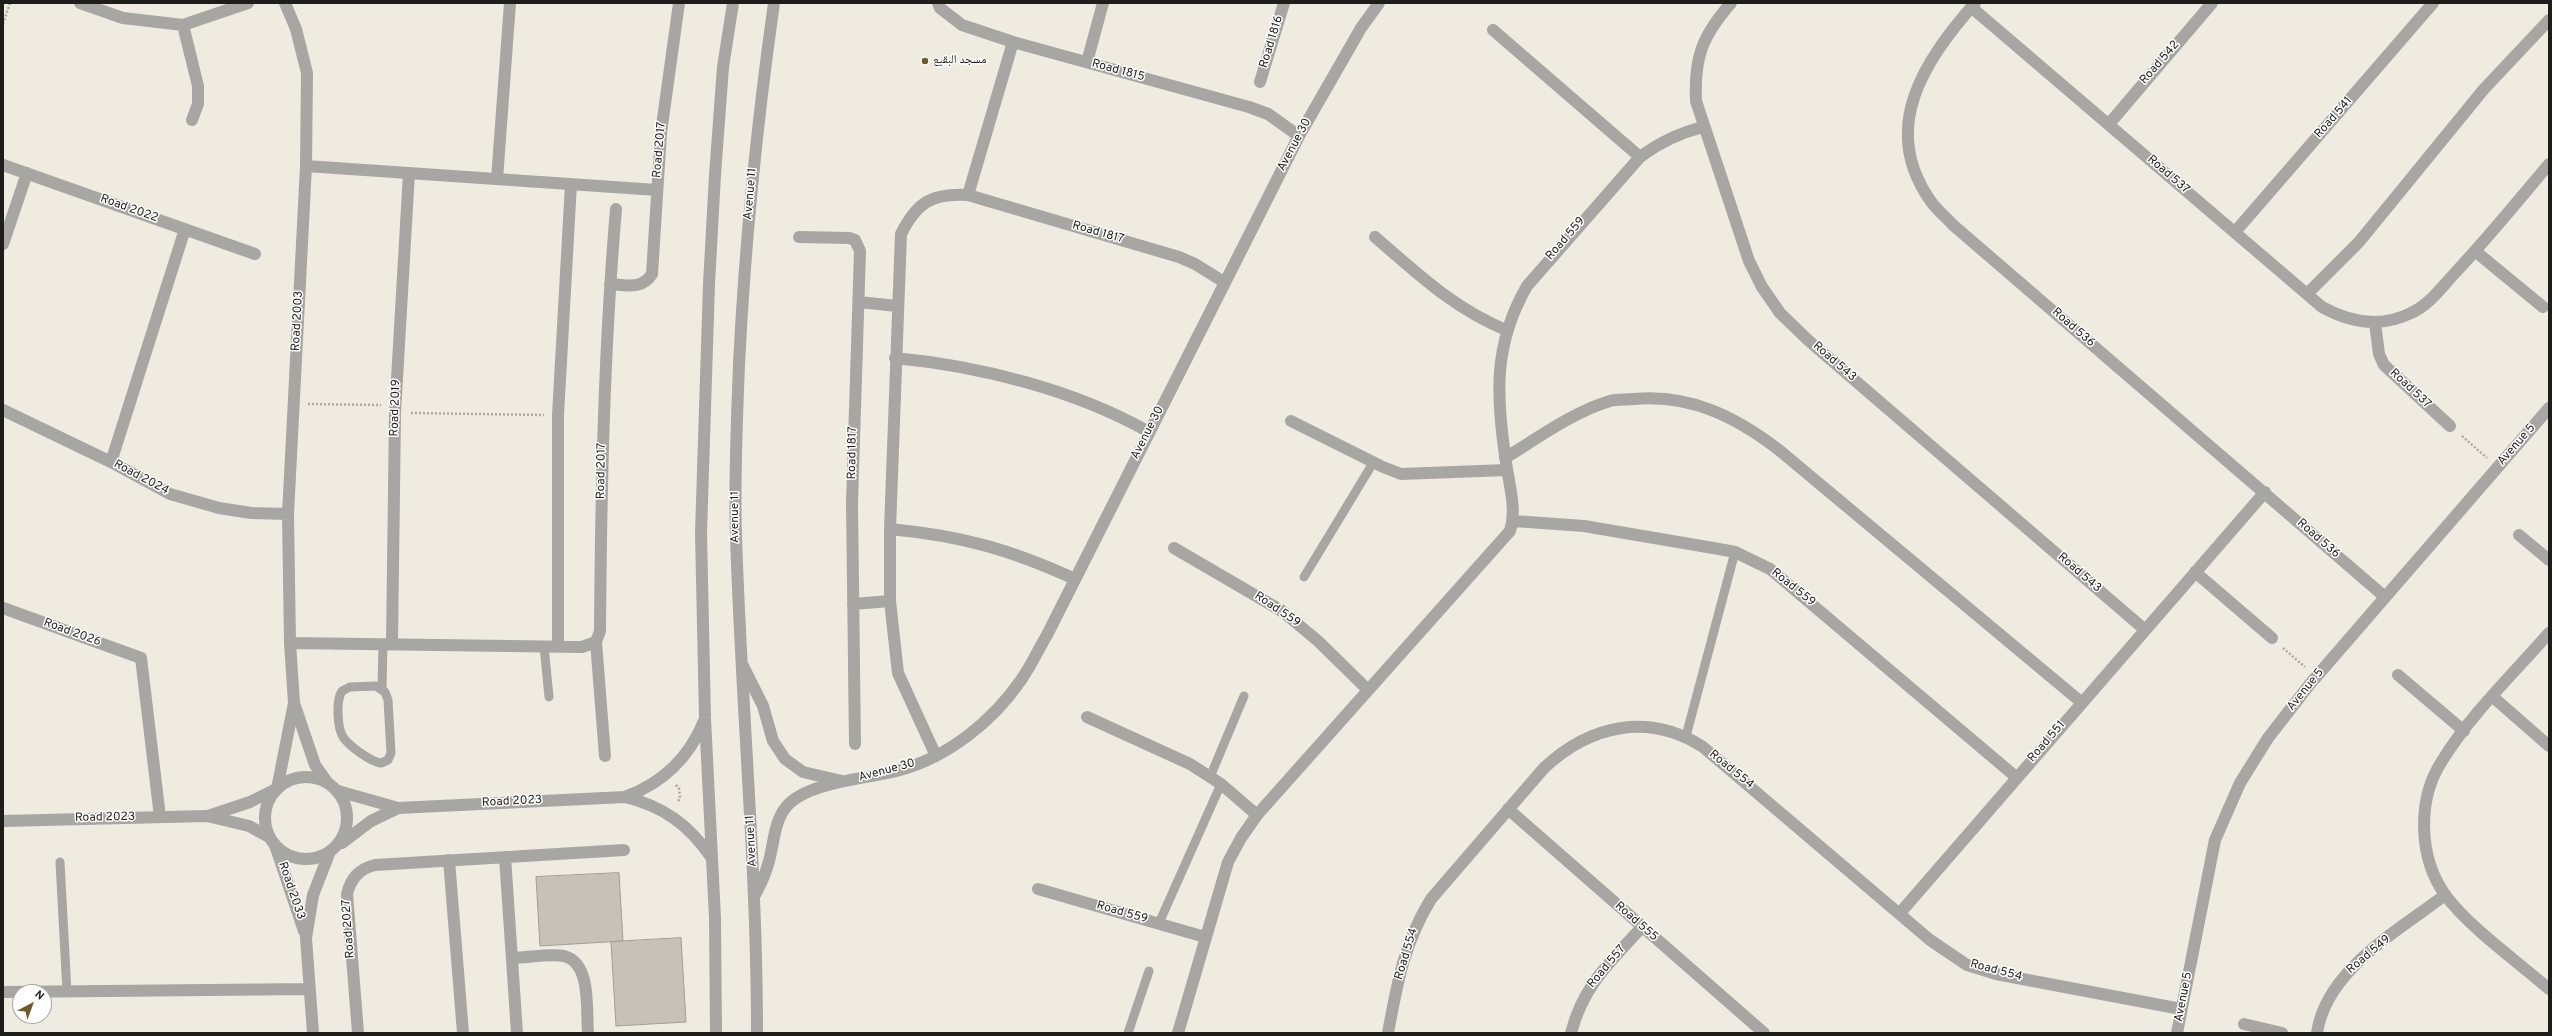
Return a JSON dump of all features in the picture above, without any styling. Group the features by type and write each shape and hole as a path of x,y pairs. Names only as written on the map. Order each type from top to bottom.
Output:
{"street":[{"path":"80,3 123,18 183,25 248,3"},
{"name":"Road 2003","path":"285,3 296,29 307,73 306,166 288,514 290,643 294,703"},
{"path":"497,179 510,3"},
{"name":"Road 2017","path":"610,284 638,286 647,282 652,274 656,190 668,77 679,3"},
{"path":"716,1033 716,918 711,857 705,718 701,533 708,284 723,67 733,3"},
{"name":"Avenue 11","path":"757,1033 755,895 735,534 737,407 743,294 752,185 774,3"},
{"name":"Road 1815","path":"938,3 940,8 962,25 1013,42 1249,107 1268,114 1299,136"},
{"path":"1087,62 1103,3"},
{"name":"Road 1816","path":"1260,82 1284,3"},
{"name":"Avenue 30","path":"755,895 769,862 778,821 786,807 804,794 843,782 902,770 936,756 968,735 997,710 1021,680 1075,579 1299,136 1361,28 1379,3"},
{"name":"Road 543","path":"1731,3 1713,24 1699,54 1695,74 1696,101 1703,127 1749,261 1762,287 1780,313 2144,629"},
{"name":"Road 542","path":"2109,124 2212,3"},
{"name":"Road 541","path":"2235,232 2433,3"},
{"name":"Road 537","path":"1973,5 2322,307 2338,316 2356,322 2375,323 2394,320 2412,313 2428,302 2475,251 2549,164"},
{"name":"Road 536","path":"1973,5 1928,63 1915,90 1909,119 1910,149 1918,178 1933,204 1954,225 2385,597"},
{"path":"2307,294 2359,242 2484,89 2549,20"},
{"path":"183,25 198,86 198,104 192,120"},
{"path":"1493,30 1640,156"},
{"path":"968,195 1013,42"},
{"name":"Road 559","path":"1703,127 1680,133 1659,143 1640,156 1527,286 1515,307 1506,330 1499,375 1506,464 1514,521 1584,526 1734,552 1770,569 1792,586 2016,777"},
{"name":"Road 2022","path":"3,165 255,254"},
{"path":"306,166 656,190"},
{"path":"3,244 27,173"},
{"name":"Road 2019","path":"388,644 395,409 409,173"},
{"path":"558,646 558,415 571,184"},
{"name":"Road 1817","path":"936,756 898,673 890,601 890,529 900,234 910,215 927,201 940,196 947,194 968,195 1180,257 1195,264 1224,282"},
{"name":"Road 2017","path":"605,756 596,642 600,631 602,458 610,284 616,209"},
{"path":"111,462 185,229"},
{"name":"Road 1817","path":"799,237 855,240 860,251 853,441 852,604 855,744"},
{"path":"1375,237 1453,303 1471,314 1506,330"},
{"path":"2475,251 2543,307"},
{"path":"859,302 897,306"},
{"name":"Road 537","path":"2375,323 2379,354 2384,365 2450,426"},
{"path":"895,358 971,369 1068,395 1102,408 1149,432"},
{"path":"1291,421 1373,462 1401,474 1506,464 1570,419 1610,401 1646,398 1683,401 1718,411 1750,428 1779,450 2081,702"},
{"name":"Avenue 5","path":"2177,1033 2216,840 2240,783 2268,738 2316,676 2549,408"},
{"name":"Road 2024","path":"3,410 111,462 170,494 219,508 251,513 288,514"},
{"name":"Road 551","path":"1900,913 2144,629 2265,492"},
{"path":"1178,1033 1228,862 1241,838 1257,815 1367,689 1505,538 1514,521"},
{"path":"890,529 938,534 986,544 1032,560 1075,579"},
{"path":"2519,535 2549,560"},
{"name":"Road 559","path":"1174,548 1282,611 1318,641 1367,689"},
{"path":"2195,572 2272,638"},
{"path":"852,604 890,601"},
{"name":"Road 2026","path":"3,608 142,658 160,816"},
{"path":"2548,638 2493,697 2441,761 2431,787 2424,814 2425,843 2432,870 2445,895 2465,917 2549,989"},
{"path":"290,643 582,647 592,645 596,642"},
{"name":"Avenue 30","path":"743,666 763,706 773,741 785,759 803,772 843,782"},
{"path":"2398,675 2464,731"},
{"path":"2493,697 2549,746"},
{"path":"294,703 312,758 327,782 338,791 345,804 348,818 346,832 339,844 329,854 315,859 301,860 287,855 272,841 265,825 265,812 269,800 277,789 294,779 305,777 327,782"},
{"path":"277,789 294,703"},
{"path":"1087,717 1170,753 1221,784 1257,815"},
{"name":"Road 2023","path":"625,797 665,776 690,750 705,718"},
{"name":"Road 554","path":"1388,1033 1400,969 1417,921 1431,899 1544,768 1562,751 1584,738 1610,729 1636,728 1686,736 1720,760 1930,940 1967,965 1996,974 2181,1009"},
{"name":"Road 2023","path":"206,816 250,802 277,789"},
{"name":"Road 2023","path":"338,791 398,808 625,797 640,800 668,813 692,833 711,857"},
{"name":"Road 2023","path":"339,844 371,821 398,808"},
{"name":"Road 555","path":"1508,809 1764,1033"},
{"name":"Road 2023","path":"3,821 206,816 249,826 272,841"},
{"name":"Road 2033","path":"272,841 306,938"},
{"name":"Road 2027","path":"358,1033 347,903 349,886 359,872 375,865 624,850"},
{"name":"Road 2033","path":"313,1033 306,938 313,895 329,854"},
{"path":"505,857 517,1033"},
{"path":"449,860 463,1033"},
{"name":"Road 559","path":"1038,890 1205,937"},
{"name":"Road 549","path":"2316,1033 2324,1008 2334,988 2348,970 2445,895"},
{"name":"Road 557","path":"1571,1033 1583,997 1594,980 1642,927"},
{"path":"512,958 562,956 574,961 584,977 588,1033"},
{"path":"3,992 310,989"},
{"path":"2244,1024 2282,1033"}],"lane":[{"path":"1304,577 1373,462"},
{"path":"1686,736 1734,552"},
{"path":"382,689 376,686 346,688 339,699 340,727 343,737 374,760 381,763 388,760 391,753 388,700 382,689 388,644"},
{"path":"544,646 549,697"},
{"path":"1210,777 1244,696"},
{"path":"1159,923 1221,784"},
{"path":"60,862 67,992"},
{"path":"1128,1033 1149,971"}],"path":[{"path":"3,24 10,3"},
{"path":"294,403 395,409 558,415"},
{"path":"2450,426 2498,467"},
{"path":"2272,638 2316,676"},
{"path":"665,776 679,788 680,799 668,813"}],"building":[{"path":"619,873 623,941 540,946 536,877"},
{"path":"681,938 686,1022 616,1026 611,942"}],"place":[{"name":"مسجد البقيع","path":"925,61"}]}
